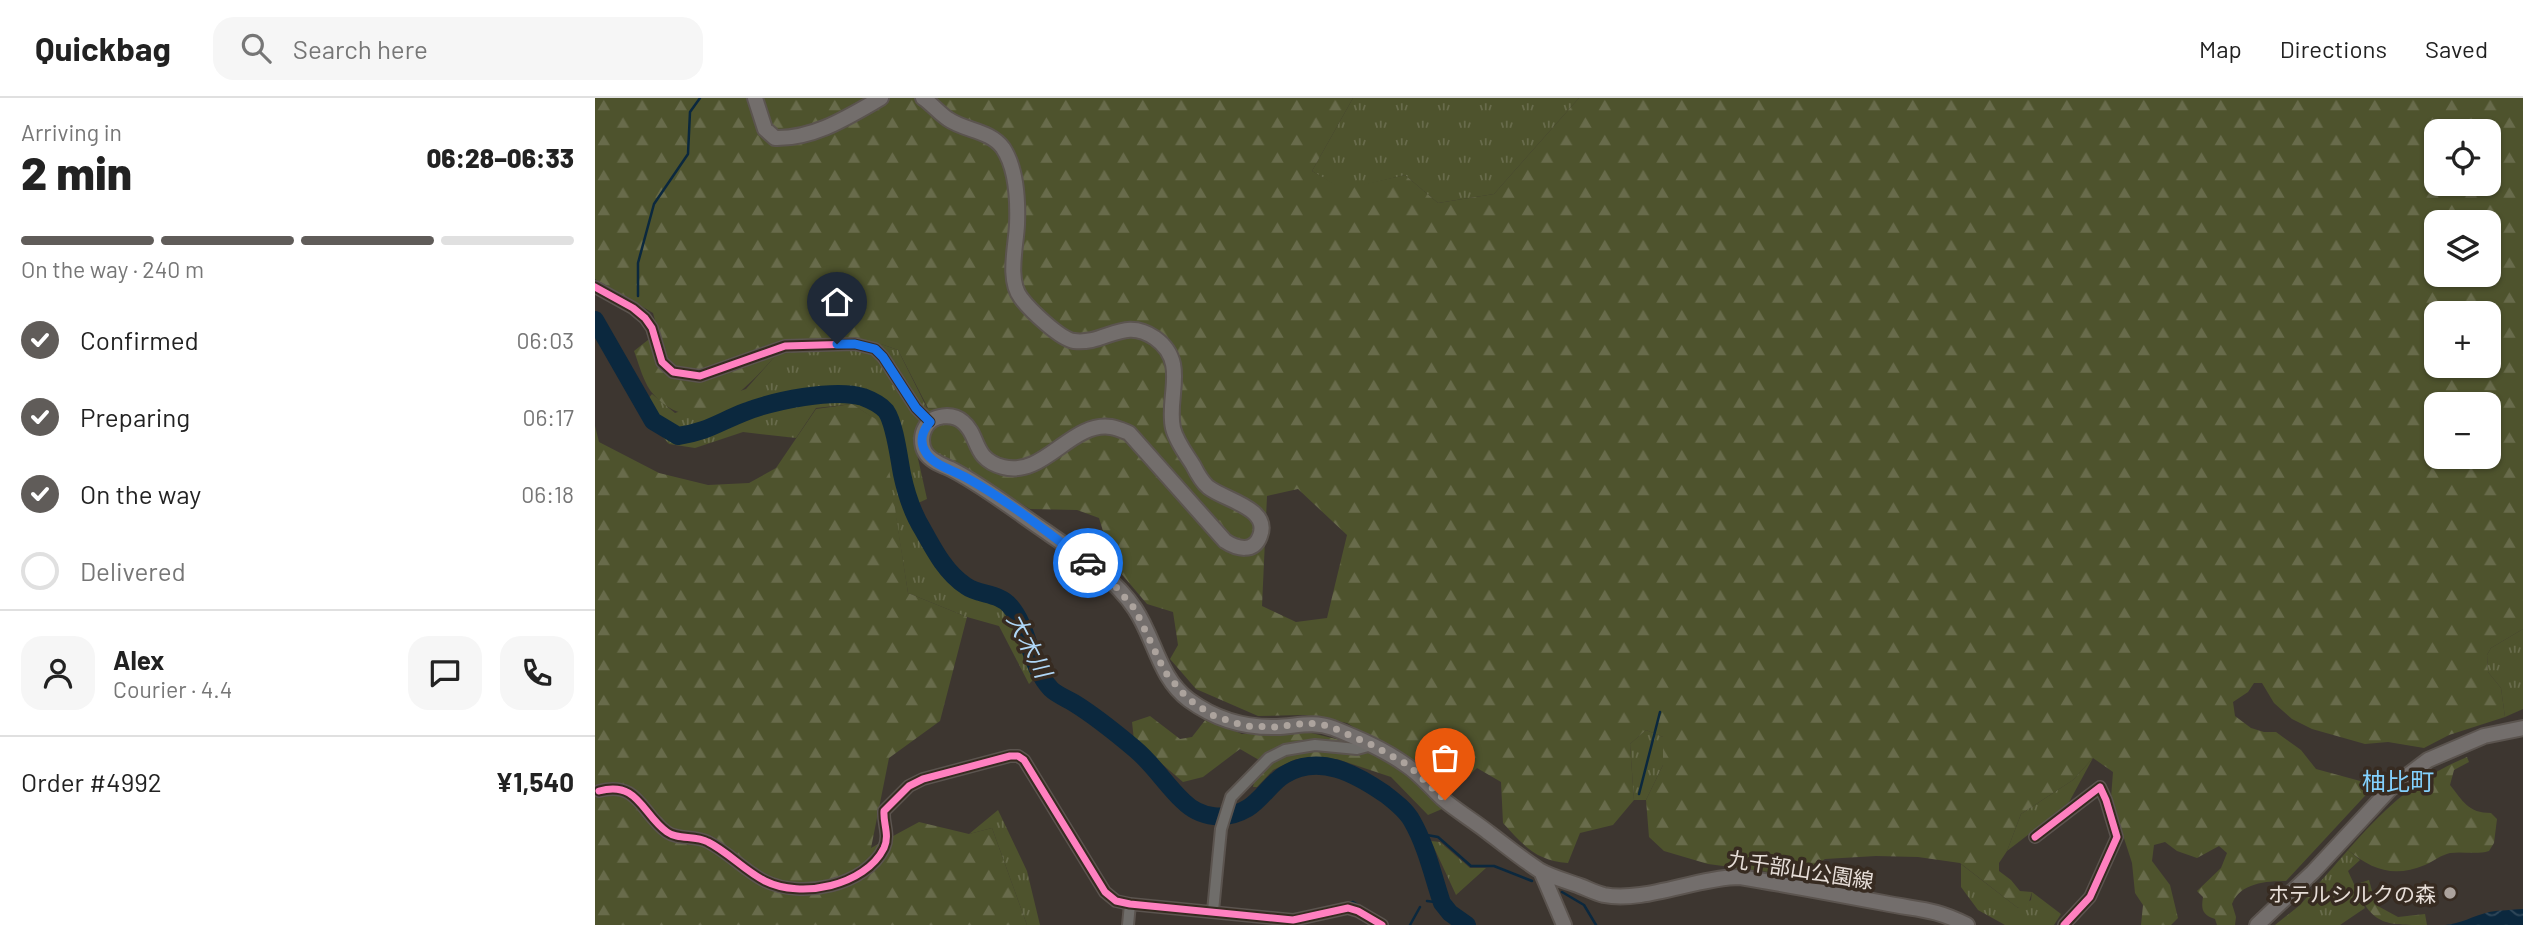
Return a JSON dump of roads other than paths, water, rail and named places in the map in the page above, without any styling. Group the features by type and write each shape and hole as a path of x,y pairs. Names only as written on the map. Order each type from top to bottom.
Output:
{"main road":[{"path":"755,98 765,129 775,138 795,138 839,122 881,98"},
{"path":"923,98 948,119 991,136 1002,147 1014,169 1017,224 1012,265 1019,296 1060,336 1072,341 1086,341 1122,329 1137,330 1154,337 1166,348 1175,376 1172,426 1176,436 1205,484 1254,512 1262,523 1262,532 1254,546 1234,547 1210,526 1129,433 1113,427 1099,427 1032,465 1018,468 1002,467 988,460 977,448 971,430 963,421 953,416 941,416 930,422"},
{"name":"九千部山公園線","path":"930,422 925,428 922,440 925,452 934,461 966,477 1055,538 1109,579 1135,609 1165,672 1187,698 1212,715 1245,726 1276,727 1308,723 1329,726 1372,745 1408,765 1445,800 1541,871 1604,895 1626,896 1718,877 1740,877 1900,906 1931,909 1959,923"},
{"path":"2257,925 2313,872 2391,788 2428,760 2484,736 2523,728"},
{"path":"1541,871 1564,925"}],"street":[{"path":"595,287 633,307 645,318 652,327 662,362 673,372 700,376 785,346 855,344 875,349 883,357 916,408 930,422"},
{"path":"1213,911 1221,829 1231,797 1269,758 1285,750 1315,745 1357,749 1372,745"},
{"path":"599,790 610,788 628,792 641,801 665,831 704,840 766,881 787,888 811,888 845,881 869,867 884,847 887,834 884,811 909,786 923,779 1018,756 1024,760 1105,892 1115,901 1293,920 1349,908 1382,925"},
{"path":"2035,838 2100,787 2117,837 2090,897 2064,925"},
{"path":"1128,925 1130,904"}],"water":[{"path":"2523,909 2523,925 2445,925 2489,912"}],"waterway":[{"path":"638,296 638,263 654,204 688,154 690,112 700,98"},
{"name":"大木川","path":"595,320 653,421 678,436 705,429 757,408 804,397 851,395 878,404 886,411 892,424 913,510 936,553 952,575 966,586 1001,599 1010,606 1022,625 1038,670 1053,691 1098,719 1135,749 1183,801 1206,815 1231,815 1248,808 1279,778 1297,769 1324,766 1350,773 1388,797 1409,817 1425,850 1442,903 1450,913 1467,925"},
{"path":"1639,794 1660,712"},
{"path":"1412,820 1427,835 1438,837 1471,866 1494,866 1532,881"},
{"path":"1562,892 1584,905 1596,925"},
{"path":"1427,901 1442,903"},
{"path":"1345,904 1353,902 1361,907"},
{"path":"1410,925 1420,907"}],"place":[{"name":"ホテルシルクの森","path":"2450,893"}],"district":[{"name":"柚比町","path":"2398,780"}]}
